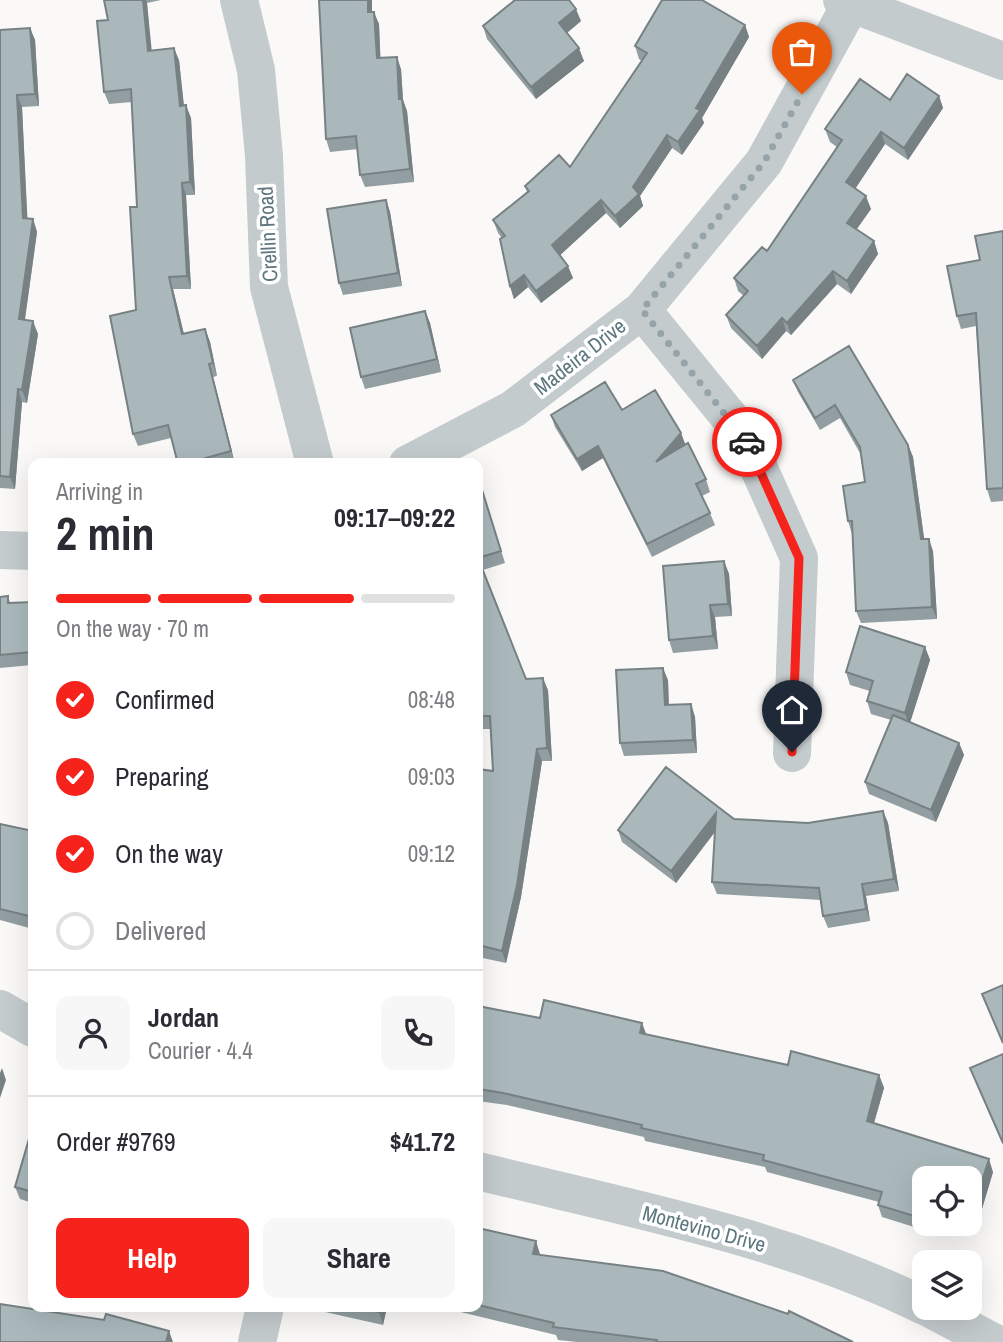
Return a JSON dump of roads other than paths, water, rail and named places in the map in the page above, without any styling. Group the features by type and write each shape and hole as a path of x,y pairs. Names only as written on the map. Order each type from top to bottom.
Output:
{"street":[{"name":"Crellin Road","path":"239,0 256,69 264,156 269,287 313,458"},
{"path":"849,1 1003,61"},
{"name":"Madeira Drive","path":"419,458 513,409 642,310 764,162 849,1"},
{"path":"642,310 744,435 799,558 792,752"},
{"path":"0,550 28,551"},
{"path":"0,1009 28,1025"},
{"name":"Montevino Drive","path":"483,1172 748,1238 878,1283 912,1300"},
{"path":"257,1342 264,1312"},
{"name":"Montevino Drive","path":"961,1320 994,1332"}]}
